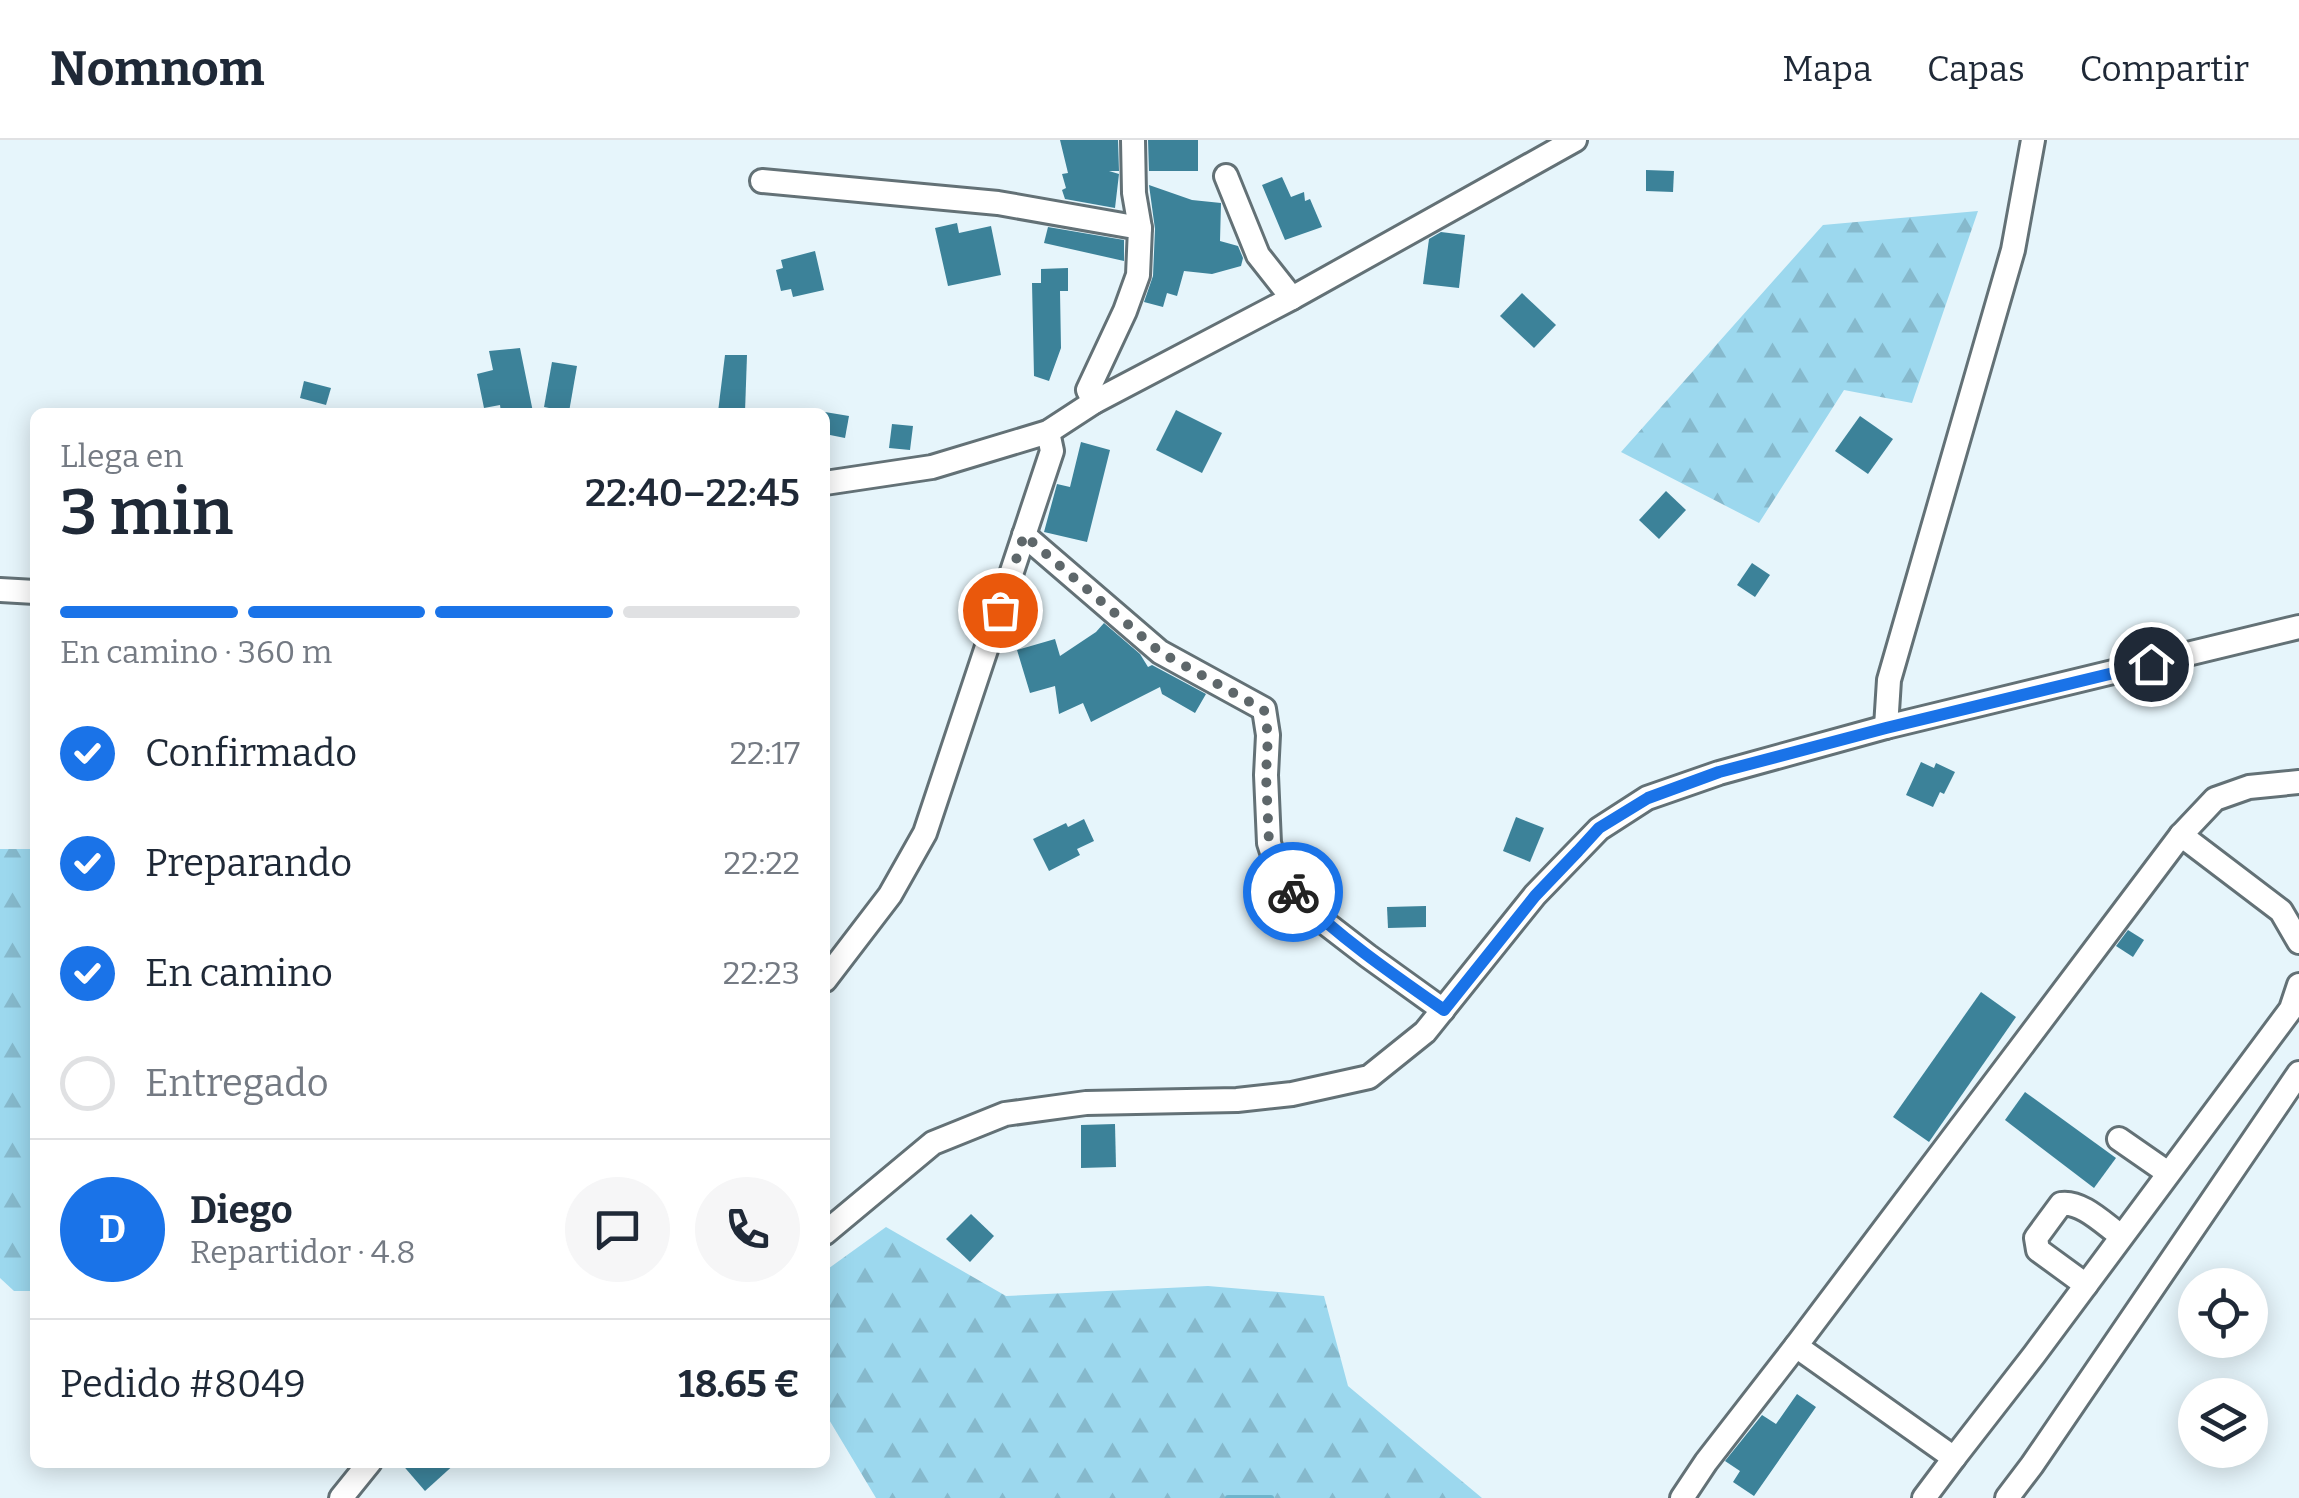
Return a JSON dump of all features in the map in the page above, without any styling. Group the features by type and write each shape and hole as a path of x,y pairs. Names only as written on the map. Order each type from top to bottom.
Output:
{"street":[{"path":"1094,402 1088,390 1138,275 1140,228 1134,192 1133,140"},
{"path":"830,482 932,467 1038,436 1575,140"},
{"path":"1886,728 1889,680 2013,250 2033,140"},
{"path":"1226,176 1258,254 1292,298"},
{"path":"762,181 998,203 1140,228"},
{"path":"830,973 890,895 924,833 1052,451 1038,436"},
{"path":"1024,535 1160,652 1264,710 1268,735 1269,843 1280,880 1344,938 1444,1010"},
{"path":"0,590 30,592"},
{"path":"830,1229 933,1143 1005,1114 1086,1103 1237,1100 1292,1094 1369,1076 1425,1032 1535,896 1599,828 1648,798 1719,772 1886,728 2299,627"},
{"path":"1682,1498 2181,834 2215,800 2249,788 2299,782"},
{"path":"2181,834 2281,911 2299,942"},
{"path":"1924,1498 2291,1009 2299,985"},
{"path":"2007,1498 2299,1073"},
{"path":"2119,1139 2168,1173"},
{"path":"2086,1285 2038,1250 2036,1238 2052,1216 2061,1204 2070,1203 2122,1236"},
{"path":"1796,1346 1954,1458"},
{"path":"340,1498 365,1468"}],"green space":[{"path":"1978,211 1912,403 1844,390 1759,523 1621,452 1823,225"},
{"path":"0,849 30,849 30,1291 14,1291 0,1278"},
{"path":"886,1227 1006,1296 1208,1286 1324,1296 1348,1386 1482,1498 876,1498 830,1421 830,1267"}],"building":[{"path":"1060,140 1118,140 1119,171 1109,171 1119,174 1115,208 1065,199 1062,174 1068,173"},
{"path":"1148,140 1198,140 1198,171 1149,171"},
{"path":"1646,170 1674,171 1673,192 1646,191"},
{"path":"1282,177 1291,197 1304,192 1305,201 1310,199 1322,227 1285,240 1262,185"},
{"path":"1149,185 1192,200 1221,203 1220,241 1238,246 1243,258 1241,266 1212,274 1184,271 1177,296 1167,293 1163,307 1144,302 1153,276 1155,229"},
{"path":"957,223 959,233 991,226 1001,275 948,286 935,228"},
{"path":"1048,227 1124,240 1124,261 1044,243"},
{"path":"1441,232 1465,235 1459,288 1423,284 1429,239"},
{"path":"815,251 824,290 793,297 791,289 781,291 776,270 783,268 781,260"},
{"path":"1068,268 1068,291 1060,291 1061,348 1049,381 1034,376 1032,283 1041,283 1041,269"},
{"path":"1522,293 1556,325 1534,348 1500,316"},
{"path":"520,348 532,408 484,408 477,374 493,370 489,351"},
{"path":"725,355 747,355 745,408 718,408"},
{"path":"552,362 577,366 570,408 544,407"},
{"path":"304,381 331,388 326,405 300,398"},
{"path":"1176,410 1222,433 1202,473 1156,450"},
{"path":"830,413 849,416 845,438 830,435"},
{"path":"1860,416 1893,439 1868,474 1835,451"},
{"path":"892,424 913,426 910,450 889,448"},
{"path":"1081,442 1110,450 1087,542 1044,532 1057,484 1070,487"},
{"path":"1666,491 1686,510 1659,539 1639,520"},
{"path":"1752,563 1770,575 1755,597 1737,585"},
{"path":"1104,623 1140,654 1148,667 1152,665 1206,694 1195,713 1162,694 1160,687 1091,722 1083,703 1059,714 1055,686 1030,693 1017,650 1055,639 1060,656"},
{"path":"1921,762 1934,768 1936,763 1955,772 1933,807 1906,795"},
{"path":"1516,817 1544,828 1530,862 1503,851"},
{"path":"1084,819 1094,841 1077,849 1080,855 1049,871 1033,839"},
{"path":"1426,906 1426,927 1388,928 1387,907"},
{"path":"2128,930 2144,940 2133,957 2116,946"},
{"path":"1981,992 2016,1017 1929,1142 1893,1117"},
{"path":"2025,1092 2116,1158 2094,1188 2005,1120"},
{"path":"1115,1124 1116,1167 1081,1168 1081,1125"},
{"path":"971,1214 994,1236 970,1262 946,1239"},
{"path":"1797,1394 1816,1407 1754,1496 1733,1482 1740,1471 1725,1461 1762,1415 1776,1424"},
{"path":"405,1468 450,1468 425,1491"}],"waterway":[{"path":"1228,1498 1271,1498"}],"way so far":[{"path":"1000,610 1024,535 1160,652 1264,710 1268,735 1269,843 1280,880 1293,892"}],"route":[{"path":"1293,892 1320,919 1444,1010 1535,896 1599,828 1648,798 1719,772 2151,664"}]}
